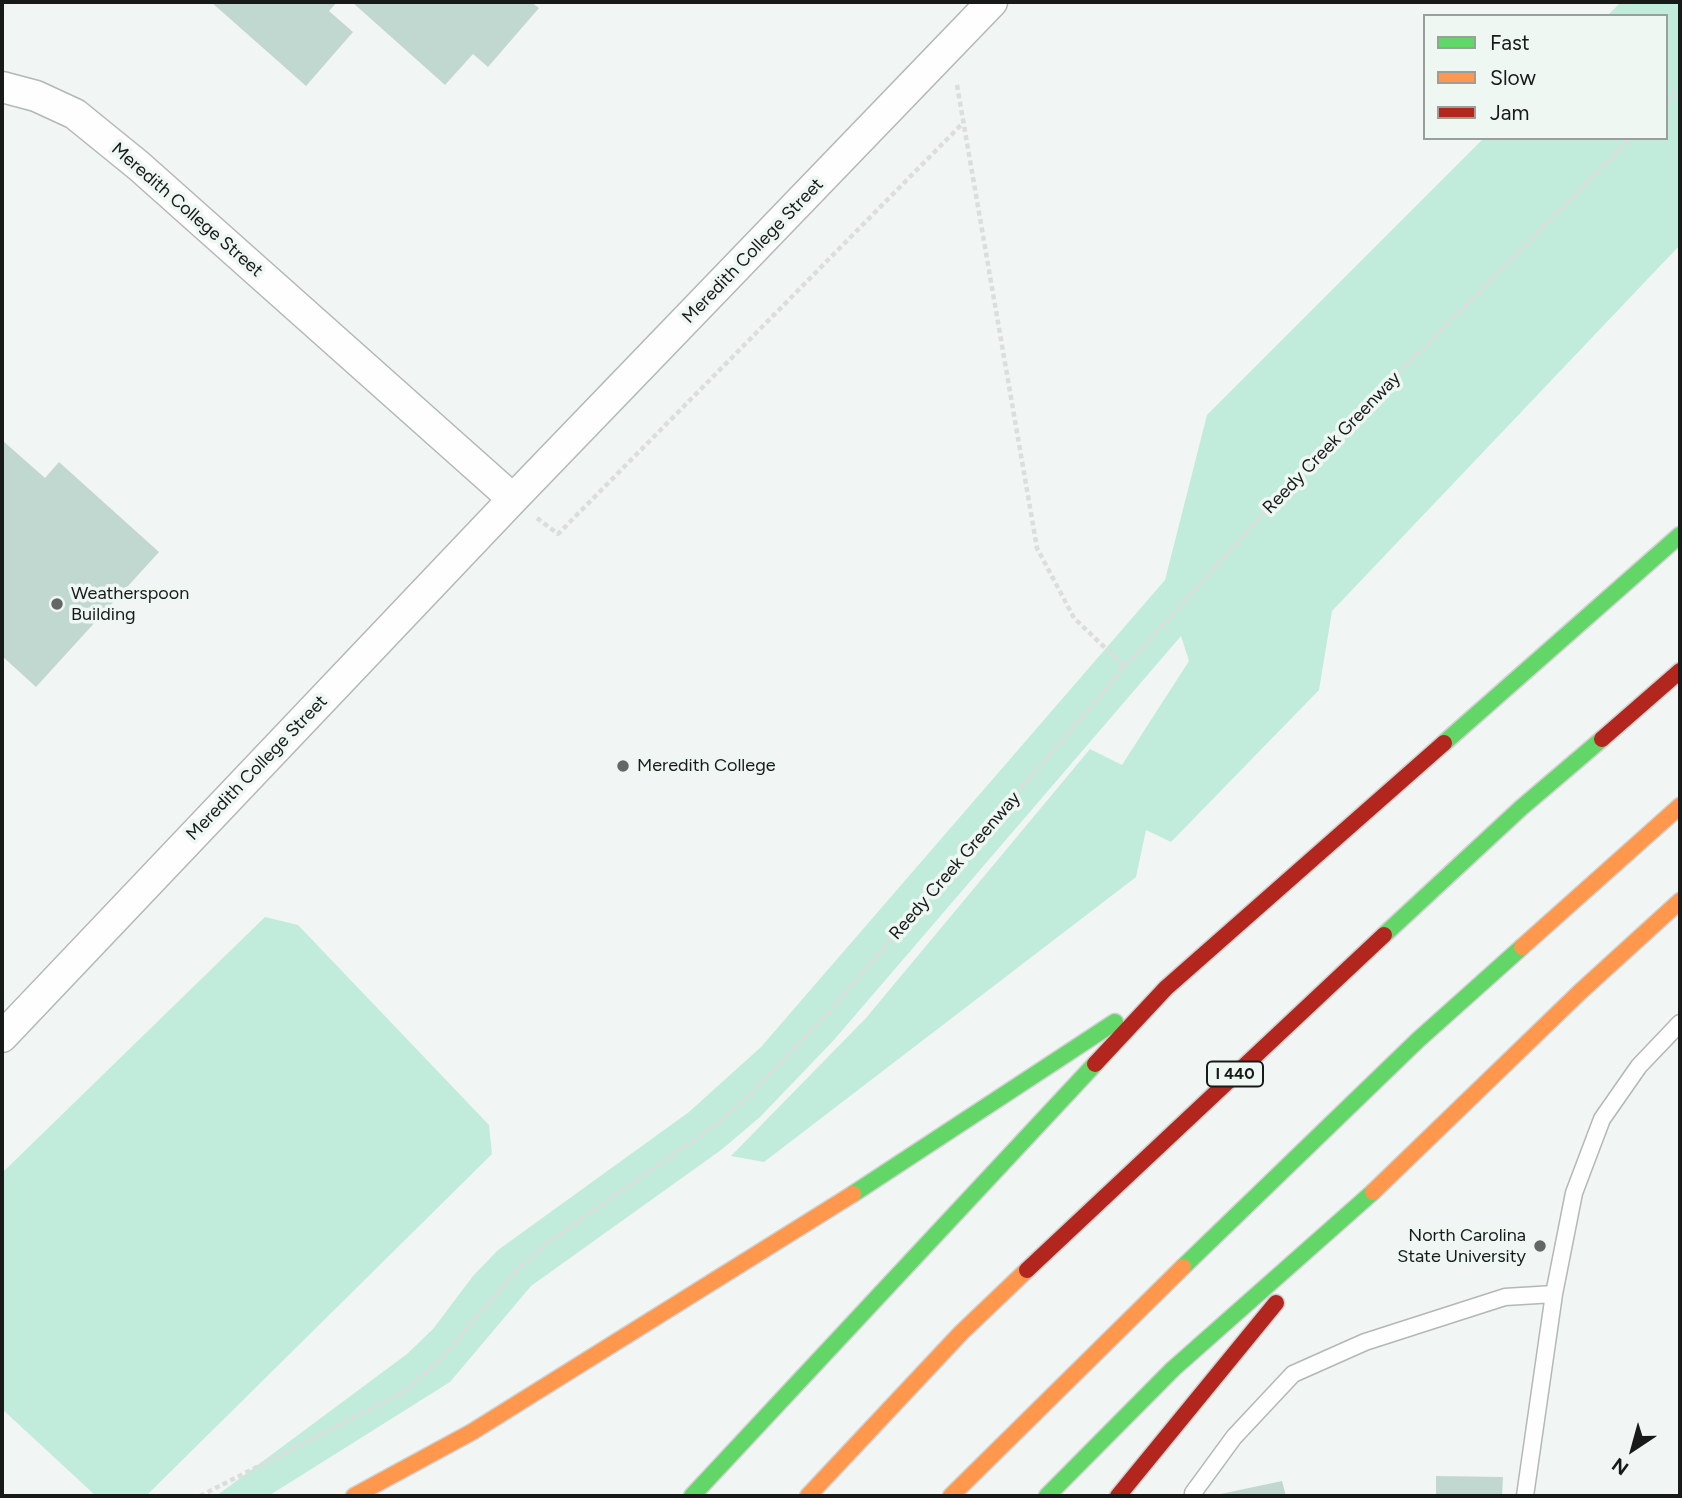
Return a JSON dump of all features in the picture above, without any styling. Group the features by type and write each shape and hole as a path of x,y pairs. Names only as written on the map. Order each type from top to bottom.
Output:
{"highway":[{"path":"692,1496 1166,988 1680,535"},
{"name":"I 440","path":"808,1496 961,1333 1132,1170 1521,808 1680,671"},
{"path":"951,1496 1164,1284 1418,1040 1680,806"},
{"path":"1047,1496 1173,1369 1347,1217 1580,992 1680,901"},
{"path":"354,1496 472,1432 880,1177 1166,988"},
{"path":"1118,1496 1347,1217"}],"street":[{"name":"Meredith College Street","path":"2,1037 513,499 992,2"},
{"name":"Meredith College Street","path":"2,86 36,96 75,114 139,166 513,499"}],"lane":[{"path":"1525,1496 1554,1294 1574,1193 1602,1119 1639,1066 1680,1023"},
{"path":"1194,1496 1193,1493 1234,1437 1293,1374 1365,1342 1505,1297 1554,1294"}],"path":[{"path":"950,46 1037,548 1074,618 1125,667"},
{"path":"513,499 558,534 963,122"},
{"name":"Reedy Creek Greenway","path":"200,1496 402,1393 439,1361 498,1291 543,1246 714,1126 752,1093 830,1013 1125,667 1302,471 1629,140"}],"green space":[{"path":"1621,2 1680,2 1680,245 1332,611 1319,690 1171,842 1146,830 1136,877 764,1162 731,1156 866,1018 1090,749 1122,765 1189,661 1181,636 833,1041 760,1117 721,1150 531,1286 450,1382 270,1495 216,1496 407,1354 433,1329 473,1276 498,1250 689,1112 761,1047 1165,580 1207,415 1482,140 1668,140 1668,14 1609,14"},
{"path":"265,917 298,925 489,1125 492,1154 146,1496 96,1496 2,1409 2,1173"}],"building":[{"path":"211,2 337,2 329,11 353,32 306,86"},
{"path":"352,2 531,2 539,8 488,67 473,54 445,85"},
{"name":"Weatherspoon Building","path":"2,440 45,478 59,462 159,552 36,687 2,656"},
{"path":"1436,1476 1503,1477 1502,1496 1436,1496"},
{"path":"1282,1481 1286,1496 1216,1496 1216,1495"}],"traffic: fast":[{"path":"1444,743 1680,535"},
{"path":"1384,935 1521,808 1602,739"},
{"path":"1183,1267 1418,1040 1522,947"},
{"path":"853,1194 1115,1022"},
{"path":"692,1496 1095,1064"},
{"path":"1047,1496 1173,1369 1373,1192"}],"traffic: slow":[{"path":"1522,947 1680,806"},
{"path":"1373,1192 1580,992 1680,901"},
{"path":"354,1496 472,1432 853,1194"},
{"path":"951,1496 1183,1267"},
{"path":"808,1496 961,1333 1027,1270"}],"traffic: jam":[{"path":"1602,739 1680,671"},
{"path":"1095,1064 1166,988 1444,743"},
{"path":"1027,1270 1384,935"},
{"path":"1118,1496 1276,1303"}],"place":[{"name":"Weatherspoon Building","path":"57,604"},
{"name":"Meredith College","path":"623,766"},
{"name":"North Carolina State University","path":"1540,1246"}]}
